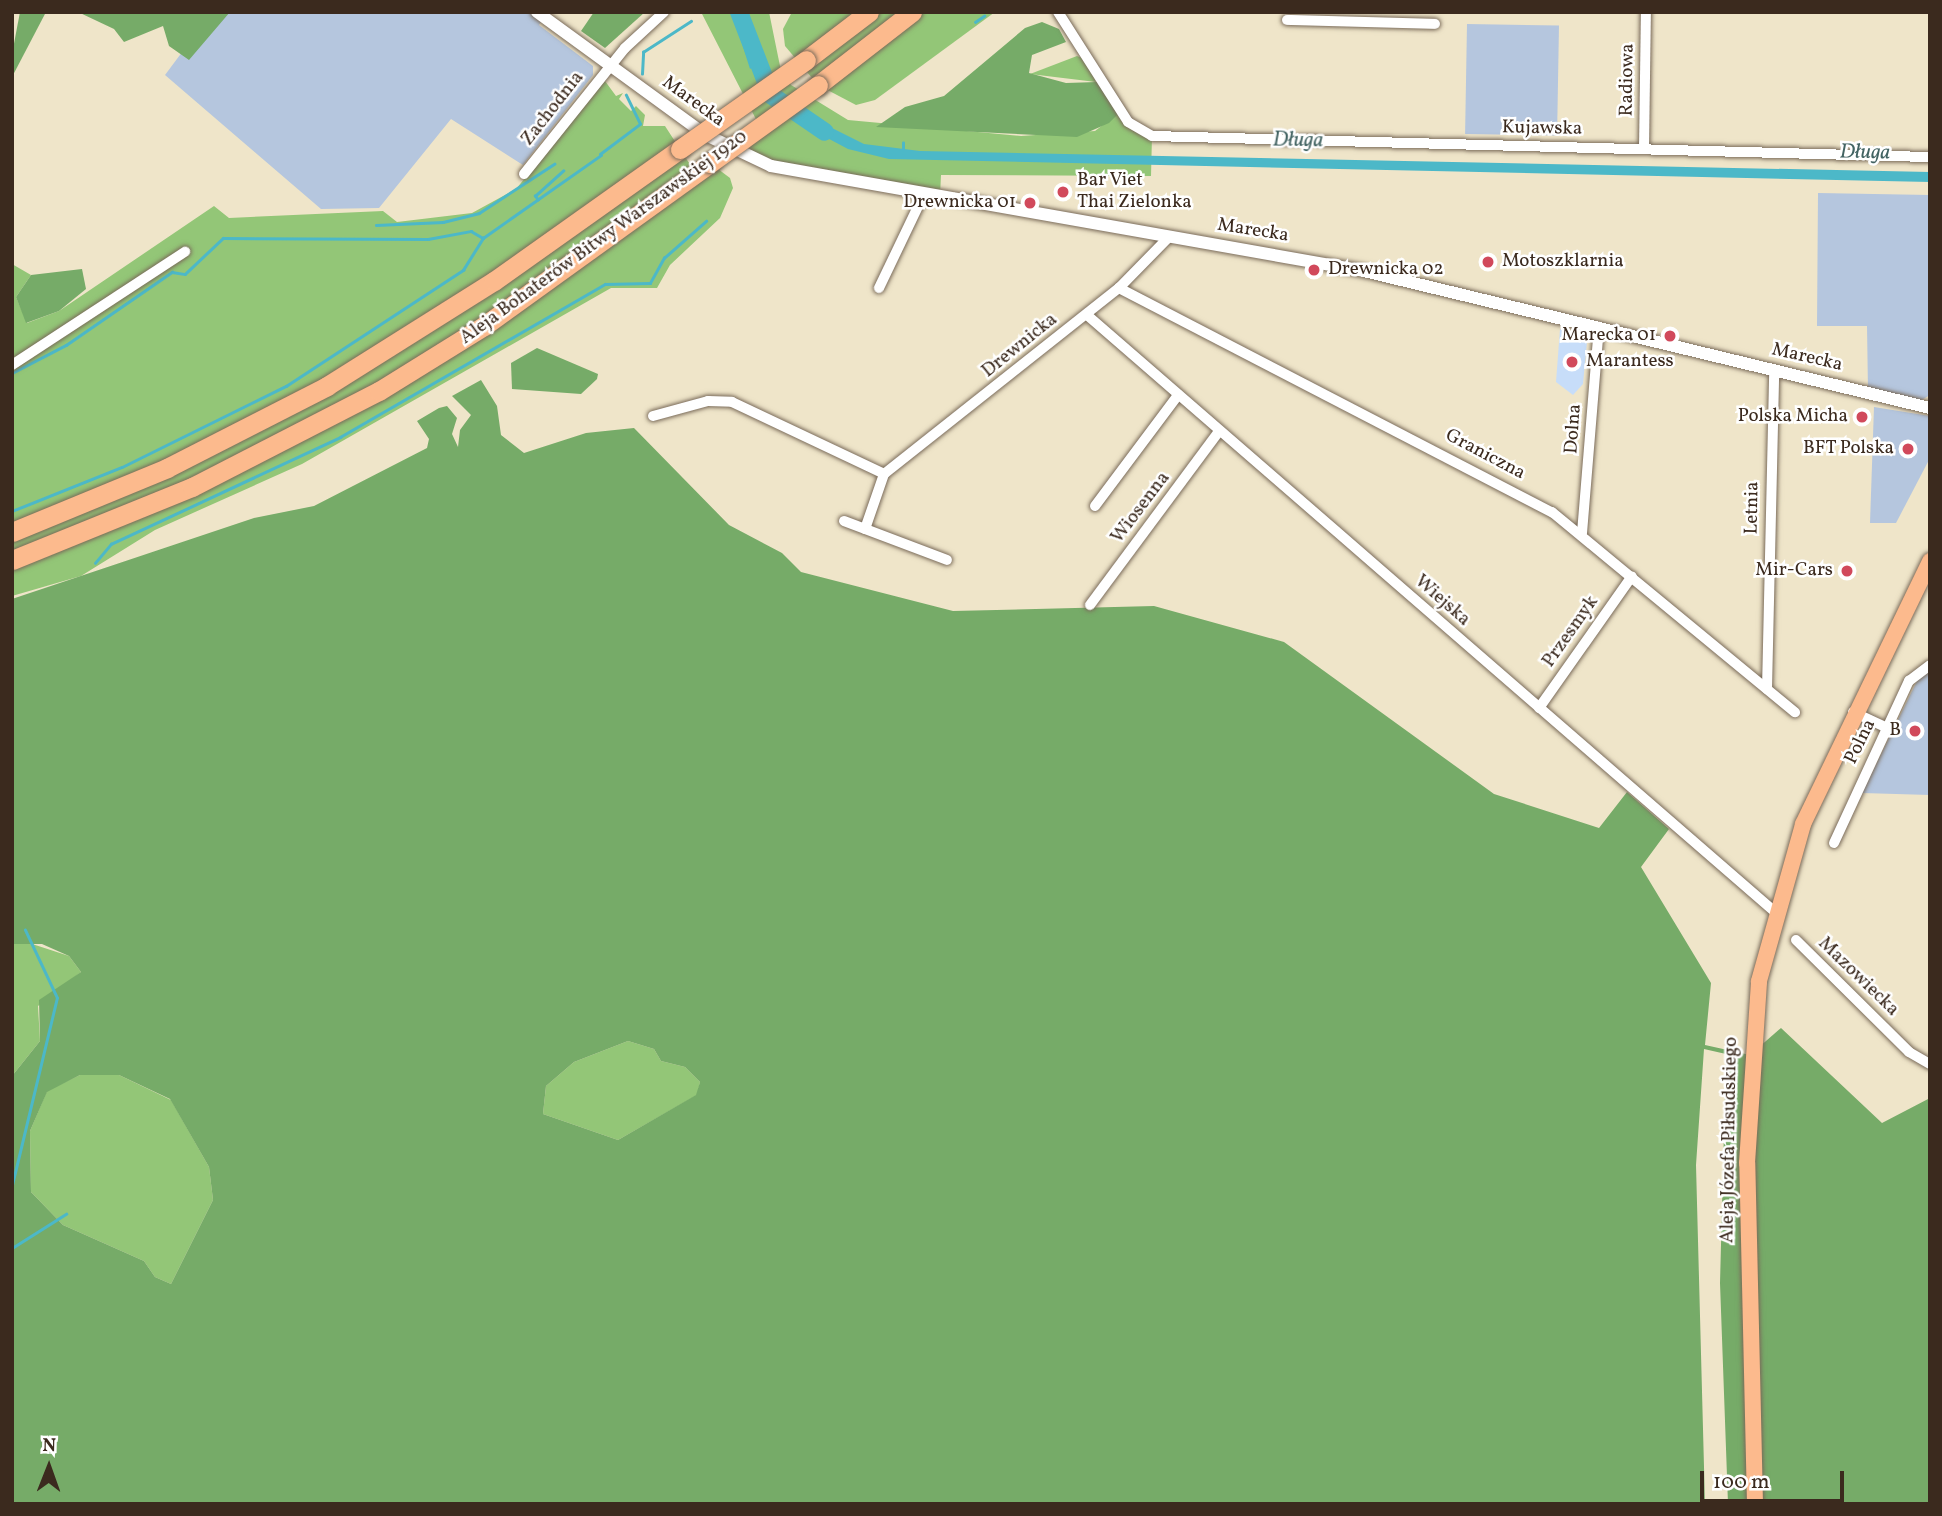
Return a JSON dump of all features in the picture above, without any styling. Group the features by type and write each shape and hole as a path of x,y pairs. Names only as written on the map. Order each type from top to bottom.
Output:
{"highway":[{"name":"Aleja Bohaterów Bitwy Warszawskiej 1920","path":"12,532 167,468 317,392 494,281 806,60 869,12"},
{"name":"Aleja Bohaterów Bitwy Warszawskiej 1920","path":"12,560 192,487 379,391 506,311 818,85 912,12"}],"main road":[{"name":"Aleja Józefa Piłsudskiego","path":"1755,1504 1748,1097 1759,981 1774,912 1802,824 1853,712 1930,561"}],"street":[{"name":"Marecka","path":"537,12 744,157 925,194 1364,271 1930,406"},
{"name":"Zachodnia","path":"524,174 610,65 664,12"},
{"name":"Kujawska","path":"1058,12 1128,122 1153,136 1930,157"},
{"name":"Radiowa","path":"1644,149 1646,12"},
{"path":"1287,20 1361,17 1435,24"},
{"path":"880,288 925,194"},
{"name":"Drewnicka","path":"884,474 1119,289 1170,237"},
{"path":"12,365 185,252"},
{"name":"Graniczna","path":"1119,289 1252,353 1487,474 1582,533 1795,712"},
{"name":"Wiejska","path":"1087,315 1774,912"},
{"name":"Dolna","path":"1582,533 1599,327"},
{"name":"Letnia","path":"1766,690 1774,370"},
{"path":"1095,506 1178,395"},
{"path":"653,416 708,401 732,402 884,474 865,529"},
{"name":"Wiosenna","path":"1090,605 1219,431"},
{"path":"844,521 947,560"},
{"name":"Przesmyk","path":"1539,708 1632,576"},
{"name":"Polna","path":"1834,843 1909,681 1930,665"},
{"path":"1853,712 1887,728"},
{"name":"Mazowiecka","path":"1796,940 1930,1064"}],"shaded area":[{"path":"212,12 537,12 544,17 539,25 593,66 593,75 523,165 451,119 379,208 321,209 165,75"},
{"path":"1467,24 1559,26 1557,136 1465,134"},
{"path":"1818,193 1930,195 1930,395 1915,404 1868,392 1867,326 1817,326"},
{"path":"1560,329 1587,342 1583,384 1573,395 1556,382"},
{"path":"1874,407 1930,416 1930,458 1896,523 1870,523"},
{"path":"1930,670 1930,795 1862,793 1918,679"}],"green space":[{"path":"20,12 46,12 12,77 12,54"},
{"path":"78,12 230,12 189,60 169,46 163,26 124,42 114,29"},
{"path":"594,12 645,12 605,48 581,31"},
{"path":"701,12 769,12 780,66 791,85 848,120 1021,136 1095,131 1121,111 1152,136 1151,176 941,175 940,196 744,157 761,129"},
{"path":"792,12 995,12 875,100 856,105 818,85 785,46 783,29"},
{"path":"1042,22 1059,29 1066,42 1032,55 1029,73 1066,83 1097,82 1121,111 1109,123 1077,137 876,127 905,107 944,96 1025,28"},
{"path":"1077,56 1087,60 1096,82 1030,74"},
{"path":"605,81 616,96 623,93 619,99 631,111 636,106 645,115 643,126 665,126 691,166 702,157 730,178 733,188 720,218 670,265 657,288 611,288 302,464 155,530 81,576 12,596 12,264 31,275 16,297 27,323 59,311 214,206 229,218 383,211 397,222 472,213 516,189"},
{"path":"82,269 86,289 59,311 26,323 16,297 31,275"},
{"path":"537,348 598,374 597,379 581,394 512,389 511,363"},
{"path":"481,380 497,406 501,435 524,453 586,433 634,428 729,525 782,553 801,572 953,611 1154,606 1284,642 1494,794 1599,828 1627,792 1669,829 1641,867 1711,983 1705,1045 1750,1055 1781,1028 1882,1123 1930,1098 1930,1504 1728,1504 1720,1283 1726,1054 1704,1049 1696,1165 1705,1504 12,1504 12,1076 40,1041 39,1000 81,972 69,956 42,944 12,944 12,599 254,518 314,506 427,448 429,439 417,421 439,408 447,406 457,418 452,434 458,447 460,430 471,415 452,396","holes":["628,1041 654,1049 661,1061 685,1067 700,1082 696,1095 618,1140 543,1114 546,1086 574,1062","80,1075 119,1075 170,1099 209,1167 213,1200 171,1284 155,1277 144,1261 63,1225 31,1192 30,1131 47,1092"]},
{"path":"23,941 69,956 81,972 38,1006 40,1041 12,1076 12,944"},
{"path":"628,1041 654,1049 661,1061 685,1067 700,1082 697,1095 618,1140 543,1114 546,1086 574,1062"},
{"path":"80,1075 119,1075 171,1100 209,1167 213,1200 171,1284 155,1277 144,1261 63,1225 31,1192 30,1131 47,1091"}],"water":[{"path":"732,12 746,12 762,60 750,69"},
{"path":"810,117 864,144 920,151 1930,172 1930,182 889,159 848,149 801,124"}],"waterway":[{"name":"Długa","path":"739,12 771,95 825,132"},
{"path":"975,22 984,16"},
{"path":"642,74 643,52 691,21"},
{"path":"600,154 640,124 626,95"},
{"path":"903,143 903,153"},
{"path":"12,373 66,345 172,272 185,274 223,238 428,239 471,231 483,238 601,155"},
{"path":"376,225 443,222 479,213 554,164"},
{"path":"538,200 535,196 563,171"},
{"path":"95,563 111,544 340,437 605,284 650,283 664,258 706,221"},
{"path":"12,511 122,467 286,386 463,270 483,238"},
{"path":"12,1185 57,998 25,930"},
{"path":"12,1248 66,1214"}],"place":[{"name":"Bar Viet Thai Zielonka","path":"1063,192"},
{"name":"Drewnicka 01","path":"1030,203"},
{"name":"Motoszklarnia","path":"1488,262"},
{"name":"Drewnicka 02","path":"1314,270"},
{"name":"Marecka 01","path":"1670,336"},
{"name":"Marantess","path":"1572,362"},
{"name":"Polska Micha","path":"1862,417"},
{"name":"BFT Polska","path":"1908,449"},
{"name":"Mir-Cars","path":"1847,571"},
{"name":"B","path":"1915,731"}]}
